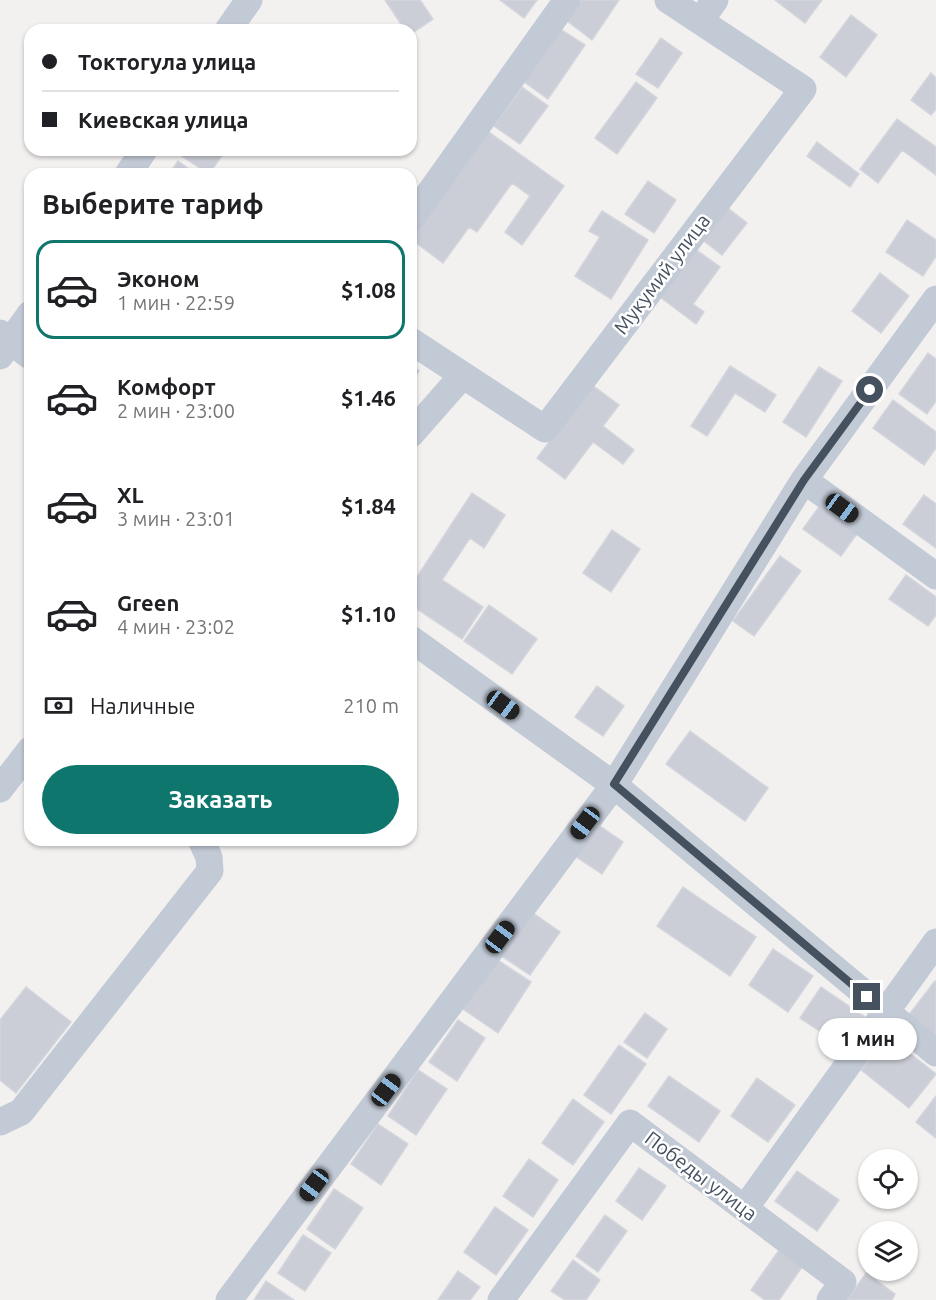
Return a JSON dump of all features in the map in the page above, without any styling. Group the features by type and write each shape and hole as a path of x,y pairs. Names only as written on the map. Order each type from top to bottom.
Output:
{"street":[{"path":"232,24 249,0"},
{"path":"417,211 567,0"},
{"name":"Мукумий улица","path":"417,345 545,429 803,88 708,11 668,0"},
{"path":"229,1300 614,784 804,480 936,299"},
{"path":"10,347 24,324"},
{"path":"417,427 462,376"},
{"path":"804,480 936,576"},
{"path":"417,643 614,784 936,1053"},
{"path":"0,789 24,758"},
{"path":"0,1122 21,1112 210,871 209,857 204,846"},
{"path":"745,1208 936,942"},
{"name":"Победы улица","path":"501,1300 630,1123 843,1282 830,1300"}],"building":[{"path":"385,0 420,0 433,19 417,30 417,24 401,24"},
{"path":"500,0 537,0 524,18"},
{"path":"581,0 619,0 592,40 566,20"},
{"path":"775,0 822,0 805,23"},
{"path":"851,15 877,35 846,77 820,57"},
{"path":"560,29 585,45 548,99 523,81"},
{"path":"661,38 682,53 658,88 636,74"},
{"path":"931,73 936,78 936,109 931,115 911,100"},
{"path":"636,82 657,98 617,154 595,138"},
{"path":"522,87 548,106 520,144 494,126"},
{"path":"897,119 936,147 936,175 902,150 878,183 860,169"},
{"path":"486,130 564,186 522,245 505,232 530,196 512,183 477,232 469,227 443,263 417,244 417,228"},
{"path":"817,142 859,174 850,187 807,156"},
{"path":"182,156 222,156 213,168 200,168"},
{"path":"178,161 188,168 173,168"},
{"path":"648,181 676,200 654,233 625,214"},
{"path":"724,205 747,223 722,255 699,237"},
{"path":"602,211 648,240 611,299 575,276 600,237 589,231"},
{"path":"907,220 936,240 936,256 923,276 886,252"},
{"path":"691,246 720,267 693,304 704,312 696,324 656,294"},
{"path":"880,273 909,296 881,333 852,311"},
{"path":"928,353 936,359 936,401 927,414 899,394"},
{"path":"730,366 776,395 765,412 735,393 707,436 691,426"},
{"path":"819,367 842,381 806,437 783,422"},
{"path":"592,385 619,405 603,426 634,450 623,464 593,442 565,479 537,458"},
{"path":"893,400 936,432 936,448 924,465 873,428"},
{"path":"472,493 505,515 484,548 470,538 442,580 483,607 462,639 417,609 417,577"},
{"path":"924,495 936,504 936,548 903,524"},
{"path":"821,504 859,531 841,556 803,529"},
{"path":"612,530 640,549 611,592 583,573"},
{"path":"780,556 801,571 754,636 733,621"},
{"path":"906,575 936,597 936,615 928,626 889,599"},
{"path":"489,605 537,639 512,674 464,641"},
{"path":"597,686 624,706 603,736 575,717"},
{"path":"690,731 768,788 745,821 666,764"},
{"path":"597,824 623,842 602,874 575,856"},
{"path":"683,887 756,937 730,976 657,926"},
{"path":"530,911 560,932 530,975 500,955"},
{"path":"773,949 813,976 788,1012 749,985"},
{"path":"496,959 531,982 498,1033 463,1009"},
{"path":"936,982 936,1036 905,1020"},
{"path":"26,987 71,1022 16,1093 0,1080 0,1020"},
{"path":"821,987 865,1017 845,1048 800,1018"},
{"path":"645,1013 667,1029 647,1058 624,1042"},
{"path":"458,1020 485,1038 457,1081 429,1062"},
{"path":"888,1036 936,1074 909,1108 861,1070"},
{"path":"619,1045 646,1064 611,1114 584,1095"},
{"path":"418,1070 447,1089 416,1135 388,1116"},
{"path":"669,1076 720,1111 699,1142 648,1106"},
{"path":"757,1078 795,1105 768,1142 731,1116"},
{"path":"936,1096 936,1138 916,1122"},
{"path":"573,1099 604,1122 573,1165 542,1143"},
{"path":"378,1124 408,1144 381,1185 351,1164"},
{"path":"529,1159 558,1180 533,1217 503,1196"},
{"path":"639,1168 666,1186 642,1220 616,1201"},
{"path":"797,1171 839,1200 817,1231 775,1201"},
{"path":"334,1189 363,1208 335,1249 307,1229"},
{"path":"495,1207 528,1230 496,1275 464,1252"},
{"path":"605,1215 627,1231 598,1272 576,1256"},
{"path":"303,1235 331,1253 305,1291 278,1273"},
{"path":"779,1250 802,1267 779,1300 765,1300 751,1290"},
{"path":"573,1260 600,1280 586,1300 565,1300 551,1291"},
{"path":"458,1271 480,1287 470,1300 438,1300"},
{"path":"266,1281 294,1300 254,1300"},
{"path":"860,1281 877,1281 895,1294 892,1300 847,1300"}],"route":[{"path":"867,997 614,784 804,480 870,390"}]}
